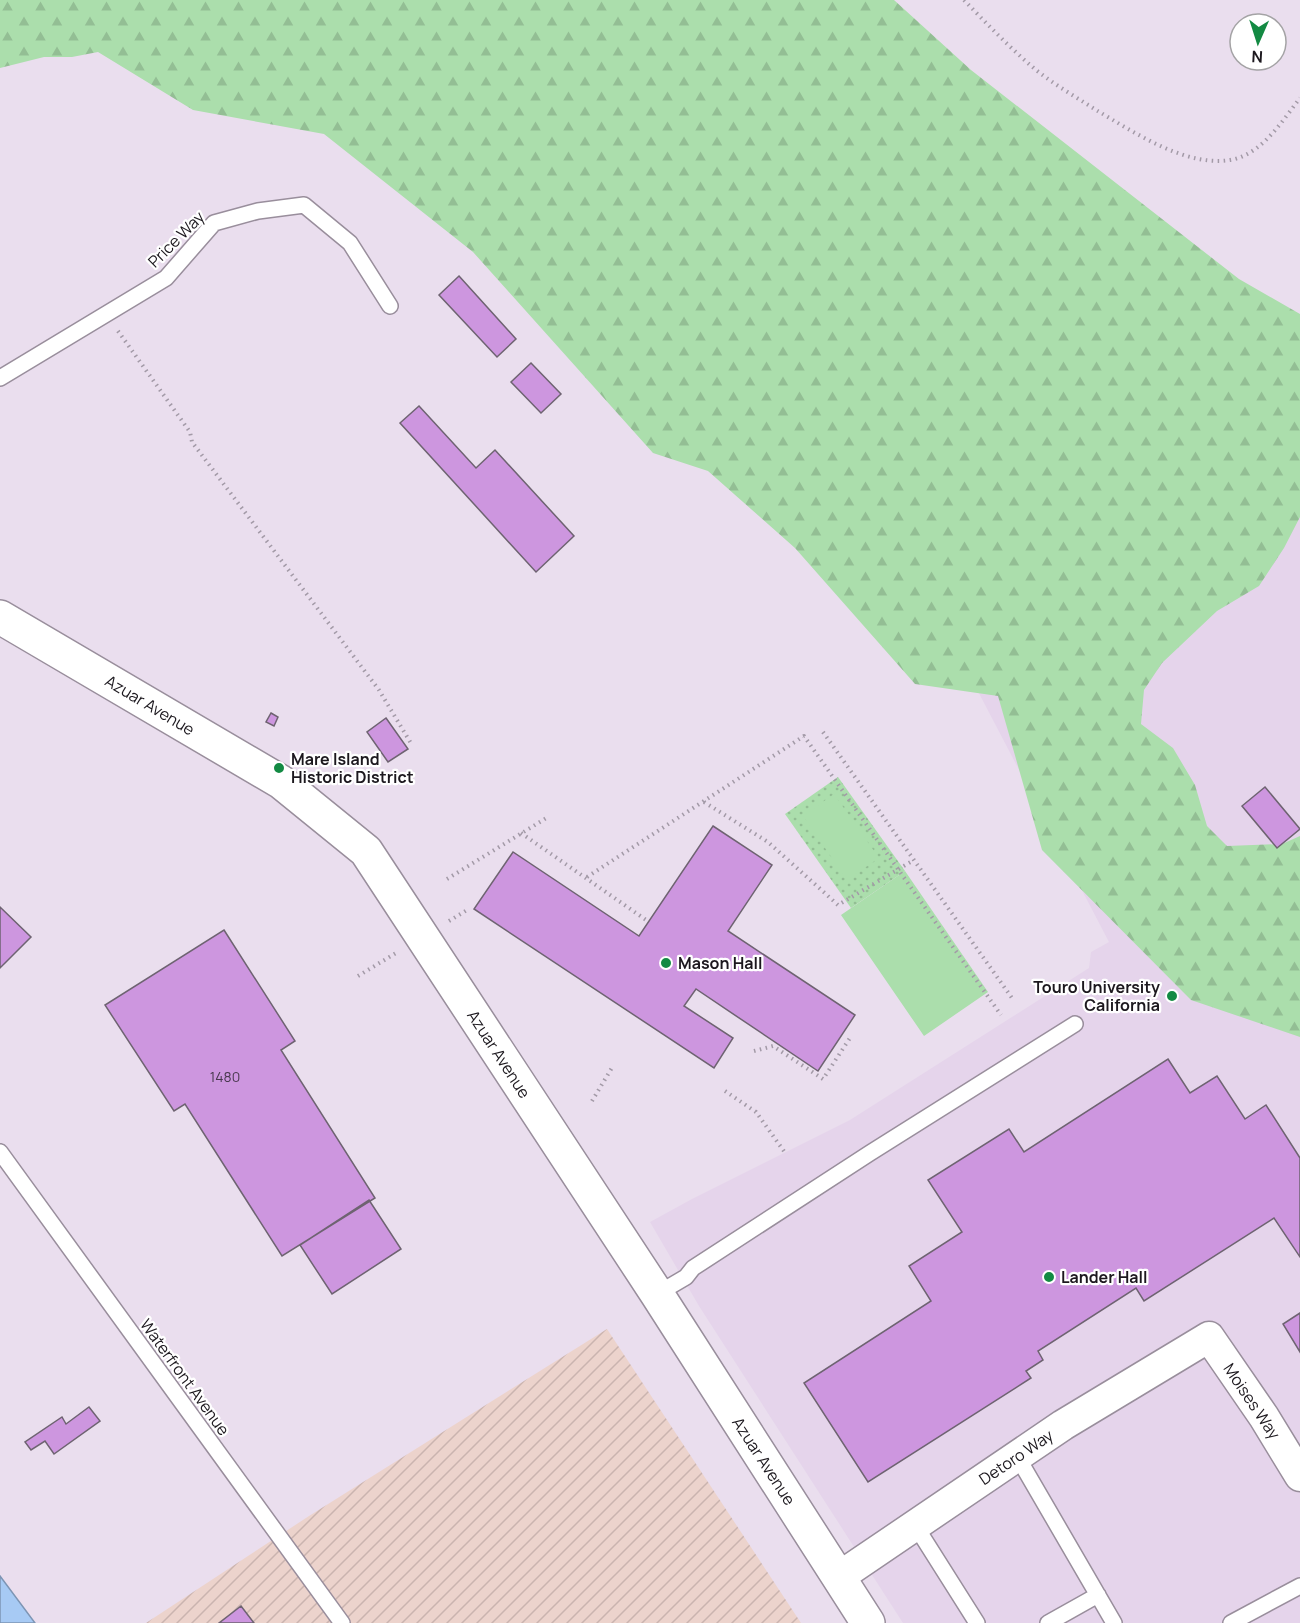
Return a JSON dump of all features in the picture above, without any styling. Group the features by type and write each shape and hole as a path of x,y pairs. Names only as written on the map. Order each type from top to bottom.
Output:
{"street":[{"name":"Azuar Avenue","path":"0,616 281,782 366,851 657,1294 868,1623"},
{"name":"Moises Way","path":"1198,1344 1209,1337 1264,1417 1300,1476"},
{"name":"Detoro Way","path":"839,1577 1063,1425 1198,1344"}],"lane":[{"name":"Price Way","path":"0,378 166,278 214,223 258,211 304,206 350,243 390,306"},
{"path":"657,1294 686,1277 693,1268 870,1153 1075,1024"},
{"name":"Waterfront Avenue","path":"0,1152 342,1623"},
{"path":"1017,1456 1114,1623"},
{"path":"915,1525 977,1623"},
{"path":"1231,1623 1300,1586"},
{"path":"1048,1623 1098,1595"}],"path":[{"path":"964,0 988,26 1036,70 1062,90 1141,137 1184,156 1210,160 1235,159 1265,141 1300,98"},
{"path":"106,314 190,432 192,442 379,690 412,746"},
{"path":"823,732 1012,998"},
{"path":"586,877 804,736 1001,1015"},
{"path":"704,802 768,842 838,905 914,860"},
{"path":"447,879 548,817"},
{"path":"521,833 649,922"},
{"path":"754,1052 773,1046 823,1079 850,1038"},
{"path":"591,1101 614,1066"},
{"path":"725,1091 756,1112 786,1154"}],"shaded area":[{"name":"Touro University California","path":"1300,375 1300,1623 903,1623 699,1306 650,1222 850,1120 1089,968 1091,952 1109,942 948,634"},
{"path":"607,1329 801,1623 146,1623 309,1516"}],"green space":[{"path":"0,0 894,0 971,70 1239,279 1300,314 1300,517 1284,548 1259,586 1217,611 1162,663 1144,690 1141,724 1173,748 1195,785 1207,826 1227,846 1282,844 1300,836 1300,1037 1191,1000 1042,850 998,696 915,684 795,548 708,471 653,453 473,252 324,134 193,110 98,52 72,57 44,57 0,68"},
{"path":"838,777 905,871 851,908 785,814"},
{"path":"834,794 879,858 847,880 803,816"},
{"path":"905,871 988,992 924,1036 841,915"}],"water":[{"path":"0,1576 35,1623 0,1623"}],"building":[{"path":"459,276 516,339 497,357 439,295"},
{"path":"531,363 561,394 541,413 511,382"},
{"path":"419,406 476,468 495,450 574,536 536,572 400,423"},
{"path":"271,713 278,717 274,726 266,722"},
{"path":"386,718 408,749 388,762 367,732"},
{"path":"1265,787 1300,829 1277,848 1242,806"},
{"name":"Mason Hall","path":"713,826 772,865 728,931 855,1015 818,1071 696,989 684,1006 733,1038 714,1068 474,909 513,852 639,936"},
{"path":"0,907 31,937 0,968"},
{"path":"224,930 295,1041 281,1050 375,1198 282,1256 185,1104 174,1111 105,1005"},
{"name":"Lander Hall","path":"1168,1059 1190,1093 1217,1076 1245,1119 1266,1105 1300,1158 1300,1257 1274,1218 1144,1301 1136,1288 1038,1351 1043,1360 1026,1371 1031,1378 868,1482 804,1383 931,1301 909,1266 962,1232 928,1180 1009,1129 1024,1152"},
{"path":"369,1200 401,1249 332,1294 300,1245"},
{"path":"1300,1313 1300,1352 1283,1324"},
{"path":"89,1407 100,1421 54,1454 45,1441 31,1450 25,1442 62,1417 66,1424"},
{"path":"241,1606 254,1623 219,1623"}],"place":[{"name":"Mare Island Historic District","path":"279,768"},
{"name":"Mason Hall","path":"666,963"},
{"name":"Touro University California","path":"1172,996"},
{"name":"Lander Hall","path":"1049,1277"}]}
